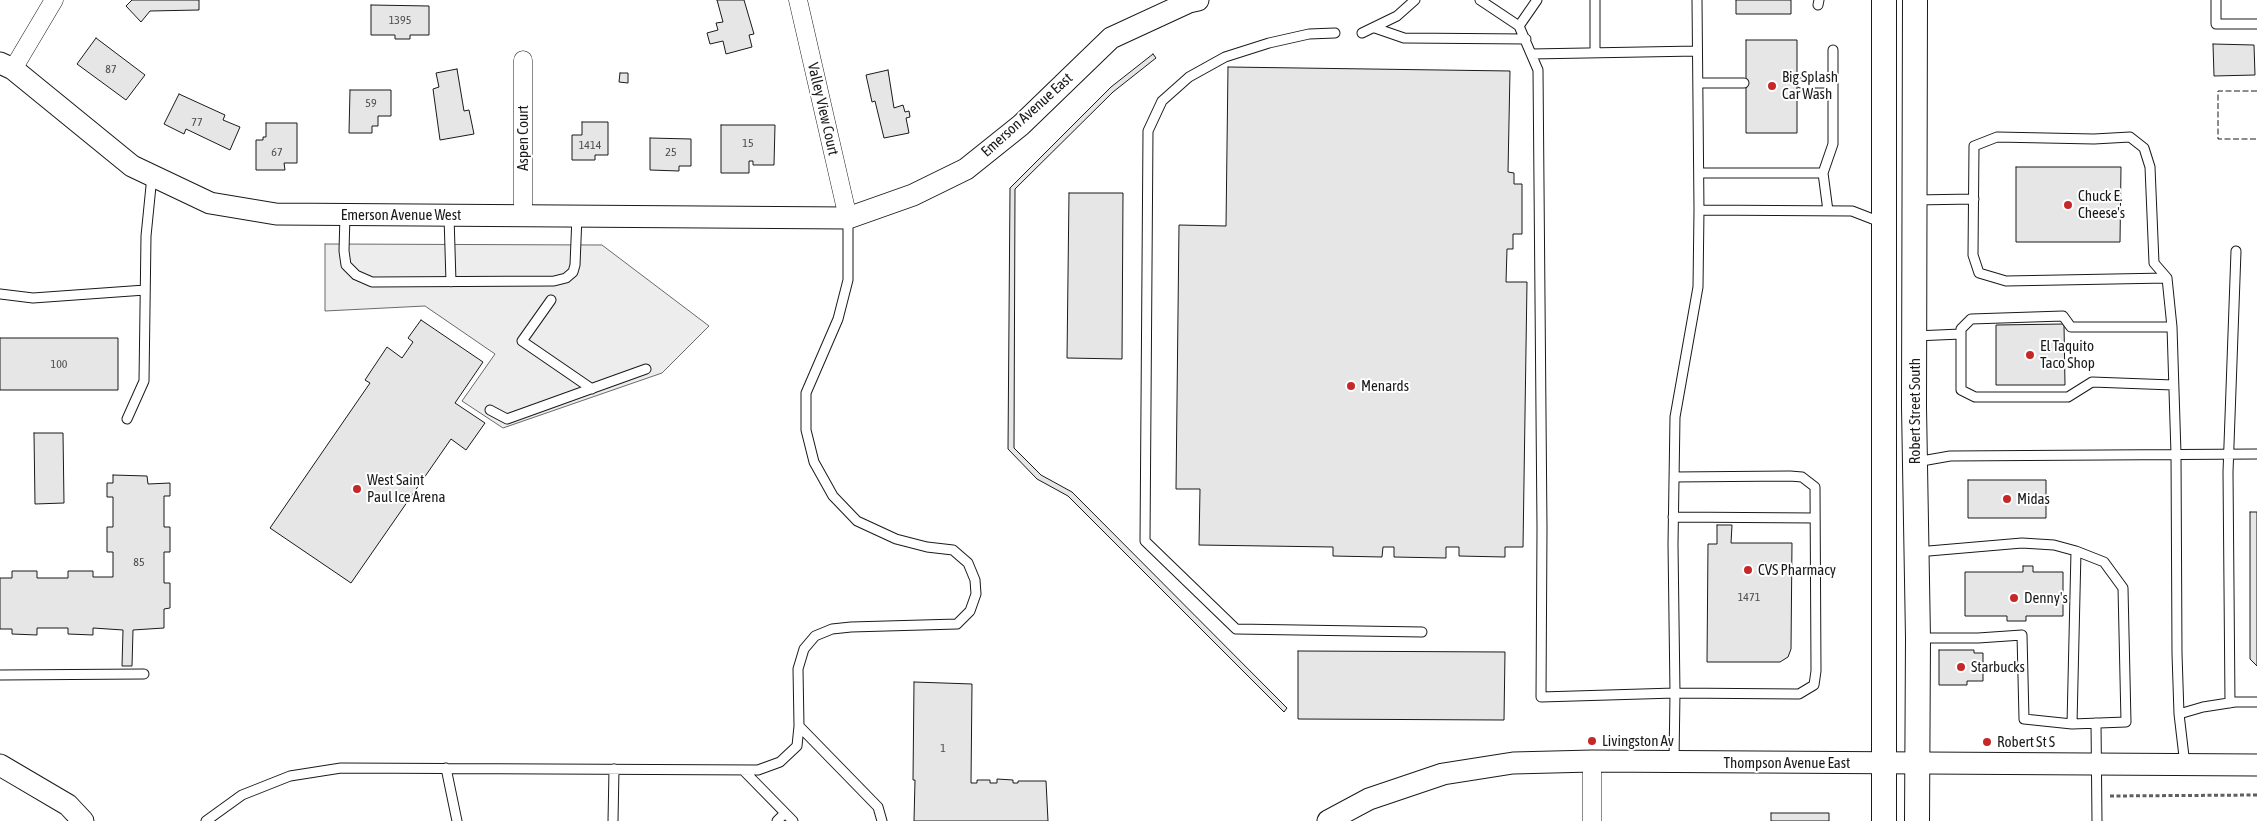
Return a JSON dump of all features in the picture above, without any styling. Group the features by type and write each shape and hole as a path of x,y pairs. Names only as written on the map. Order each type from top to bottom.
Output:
{"main road":[{"name":"Robert Street South","path":"1884,0 1884,821"},
{"name":"Robert Street South","path":"1915,0 1914,336 1918,638 1917,821"},
{"path":"1883,223 1898,228 1914,251"}],"street":[{"path":"7,66 54,0"},
{"name":"Valley View Court","path":"798,0 848,218"},
{"name":"Emerson Avenue East","path":"848,218 913,195 966,169 1021,125 1111,38 1192,1"},
{"name":"Aspen Court","path":"523,60 523,216"},
{"name":"Emerson Avenue West","path":"7,66 132,166 210,203 276,214 848,218"},
{"path":"1592,761 1592,821"},
{"name":"Thompson Avenue East","path":"1328,821 1369,800 1443,774 1513,763 1592,761 2257,765"},
{"path":"0,764 68,805 83,821"}],"lane":[{"path":"1362,33 1397,16 1415,0"},
{"path":"1480,0 1519,26 1538,70 1542,528 1541,696 1676,693 1799,694 1814,685 1816,671 1815,488 1802,478 1674,477"},
{"path":"1519,26 1537,0"},
{"path":"1595,0 1595,52"},
{"path":"1674,762 1676,693 1673,517 1675,417 1698,287 1697,0"},
{"path":"2216,0 2216,24 2257,24"},
{"path":"1375,28 1404,38 1526,39"},
{"path":"1335,33 1309,34 1225,56 1189,77 1162,101 1148,131 1145,542 1236,629 1422,632"},
{"path":"1531,54 1697,50"},
{"path":"1828,211 1822,173 1833,144 1833,50"},
{"path":"1698,83 1744,83"},
{"path":"1801,83 1833,83"},
{"path":"2167,278 2006,281 1979,273 1973,255 1974,146 1997,136 2094,139 2130,137 2144,148 2150,167 2154,263 2167,278 2172,327 2176,454 2178,714 2185,765"},
{"path":"1699,173 1822,173"},
{"path":"127,419 144,381 146,236 152,176"},
{"path":"1914,200 1974,199"},
{"path":"1699,210 1852,211 1883,223"},
{"path":"344,215 346,265 356,275 372,282 554,281 566,278 572,272 575,265 578,216"},
{"path":"449,215 451,282"},
{"path":"206,821 242,795 290,776 341,768 758,770 780,762 797,746 799,726 798,669 804,650 815,636 832,629 957,624 970,611 976,594 976,580 968,563 953,550 896,539 857,521 833,496 814,462 806,430 806,393 838,319 848,280 848,218"},
{"path":"2230,703 2229,454 2236,252"},
{"path":"0,294 33,298 145,290"},
{"path":"551,300 522,341 592,389"},
{"path":"2172,327 2071,327 2063,316 1971,319 1961,329 1961,390 1975,397 2068,397 2092,382 2173,385"},
{"path":"1914,336 1961,334"},
{"path":"490,410 507,419 646,370"},
{"path":"1915,462 1950,456 2257,454"},
{"path":"1673,517 1815,518"},
{"path":"1917,552 2022,543 2054,545 2104,562 2124,588 2126,722 2072,724 2024,720 2022,635 1978,638 1918,638"},
{"path":"2072,724 2076,551"},
{"path":"0,675 144,674"},
{"path":"2178,714 2203,707 2257,702"},
{"path":"2096,723 2097,821"},
{"path":"799,726 878,807 882,821"},
{"path":"446,768 456,821"},
{"path":"613,821 614,769"},
{"path":"743,770 793,821"},
{"path":"777,821 785,813"}],"path":[{"path":"2097,796 2257,794"}],"shaded area":[{"path":"325,244 602,245 709,326 662,373 503,428 462,401 495,354 425,306 325,311"}],"building":[{"path":"132,0 199,0 199,10 150,11 141,22 126,6"},
{"path":"717,0 744,0 754,34 749,35 752,47 726,54 723,41 710,44 707,33 718,30 716,23 723,22"},
{"path":"1736,0 1791,0 1791,14 1736,14"},
{"path":"371,5 429,6 429,35 410,35 410,39 395,39 395,35 371,35"},
{"path":"96,38 145,75 126,100 77,64"},
{"name":"Big Splash Car Wash","path":"1746,40 1797,40 1797,133 1746,133"},
{"path":"2213,44 2254,45 2255,75 2214,76"},
{"path":"1153,54 1156,58 1113,92 1015,189 1014,448 1041,475 1072,492 1287,708 1284,712 1068,496 1037,479 1008,449 1010,188 1111,87"},
{"name":"Menards","path":"1228,67 1510,71 1508,172 1514,173 1514,184 1522,184 1522,234 1513,234 1513,249 1507,249 1506,282 1527,282 1523,547 1505,547 1505,557 1459,556 1459,547 1446,547 1446,558 1394,557 1394,547 1383,547 1382,557 1333,556 1333,547 1199,545 1200,489 1176,489 1179,225 1226,226"},
{"path":"457,69 464,111 469,110 474,134 440,140 433,89 439,87 436,73"},
{"path":"888,70 894,108 903,105 905,112 909,111 910,117 906,118 909,133 884,138 875,101 872,102 866,75"},
{"path":"620,73 628,73 628,83 619,82"},
{"path":"350,90 391,90 391,116 378,116 378,126 372,126 372,133 349,133"},
{"path":"179,94 225,115 223,120 240,127 230,150 186,129 184,134 164,124"},
{"path":"582,122 608,122 608,155 595,155 595,160 572,160 572,135 582,135"},
{"path":"266,123 297,123 297,163 284,163 285,170 256,170 256,140 263,140 263,137 266,137"},
{"path":"721,125 775,125 774,165 753,165 753,161 749,161 749,173 721,173"},
{"path":"650,138 691,139 691,166 679,166 679,171 650,170"},
{"name":"Chuck E. Cheese's","path":"2016,167 2121,167 2120,242 2016,242"},
{"path":"1069,193 1123,193 1122,359 1067,358"},
{"name":"West Saint Paul Ice Arena","path":"421,320 483,362 455,403 485,423 466,450 451,439 351,583 270,528 370,383 365,380 387,347 402,358 413,342 408,338"},
{"name":"El Taquito Taco Shop","path":"2064,324 2065,385 1996,385 1996,325"},
{"path":"0,338 118,338 118,390 0,390"},
{"path":"34,433 63,433 64,503 35,504"},
{"path":"113,475 147,476 148,484 170,483 170,496 164,496 164,527 170,527 170,552 164,552 164,583 170,583 170,608 164,609 164,628 133,630 132,666 122,666 123,630 93,628 93,635 68,634 68,628 37,628 37,635 12,634 12,629 0,629 0,578 12,578 12,571 37,571 37,578 68,578 68,571 93,571 93,577 113,577 113,552 107,552 107,527 113,527 113,497 107,497 107,483 113,483"},
{"name":"Midas","path":"1968,480 2046,480 2046,518 1968,518"},
{"path":"2250,512 2257,512 2257,666 2250,659"},
{"name":"CVS Pharmacy","path":"1717,525 1732,525 1731,543 1792,543 1791,649 1788,657 1780,662 1707,662 1708,544 1717,544"},
{"name":"Denny's","path":"2023,566 2033,566 2033,572 2063,572 2063,616 2026,616 2026,621 2007,621 2007,616 1965,616 1965,572 2023,572"},
{"name":"Starbucks","path":"1939,650 1974,650 1974,653 1983,653 1983,681 1967,681 1967,685 1939,685"},
{"path":"1298,651 1505,652 1504,720 1298,719"},
{"path":"914,682 972,684 971,783 977,783 977,780 990,780 990,783 997,783 997,779 1013,780 1013,783 1018,783 1018,781 1046,781 1048,821 914,821"},
{"path":"1771,813 1829,813 1829,821 1771,821"}],"fence":[{"path":"2257,91 2218,91 2218,139 2257,139"}],"place":[{"name":"Big Splash Car Wash","path":"1772,86"},
{"name":"Chuck E. Cheese's","path":"2068,205"},
{"name":"El Taquito Taco Shop","path":"2030,355"},
{"name":"Menards","path":"1351,386"},
{"name":"West Saint Paul Ice Arena","path":"357,489"},
{"name":"Midas","path":"2007,499"},
{"name":"CVS Pharmacy","path":"1748,570"},
{"name":"Denny's","path":"2014,598"},
{"name":"Starbucks","path":"1961,667"},
{"name":"Livingston Av","path":"1592,741"},
{"name":"Robert St S","path":"1987,742"}]}
